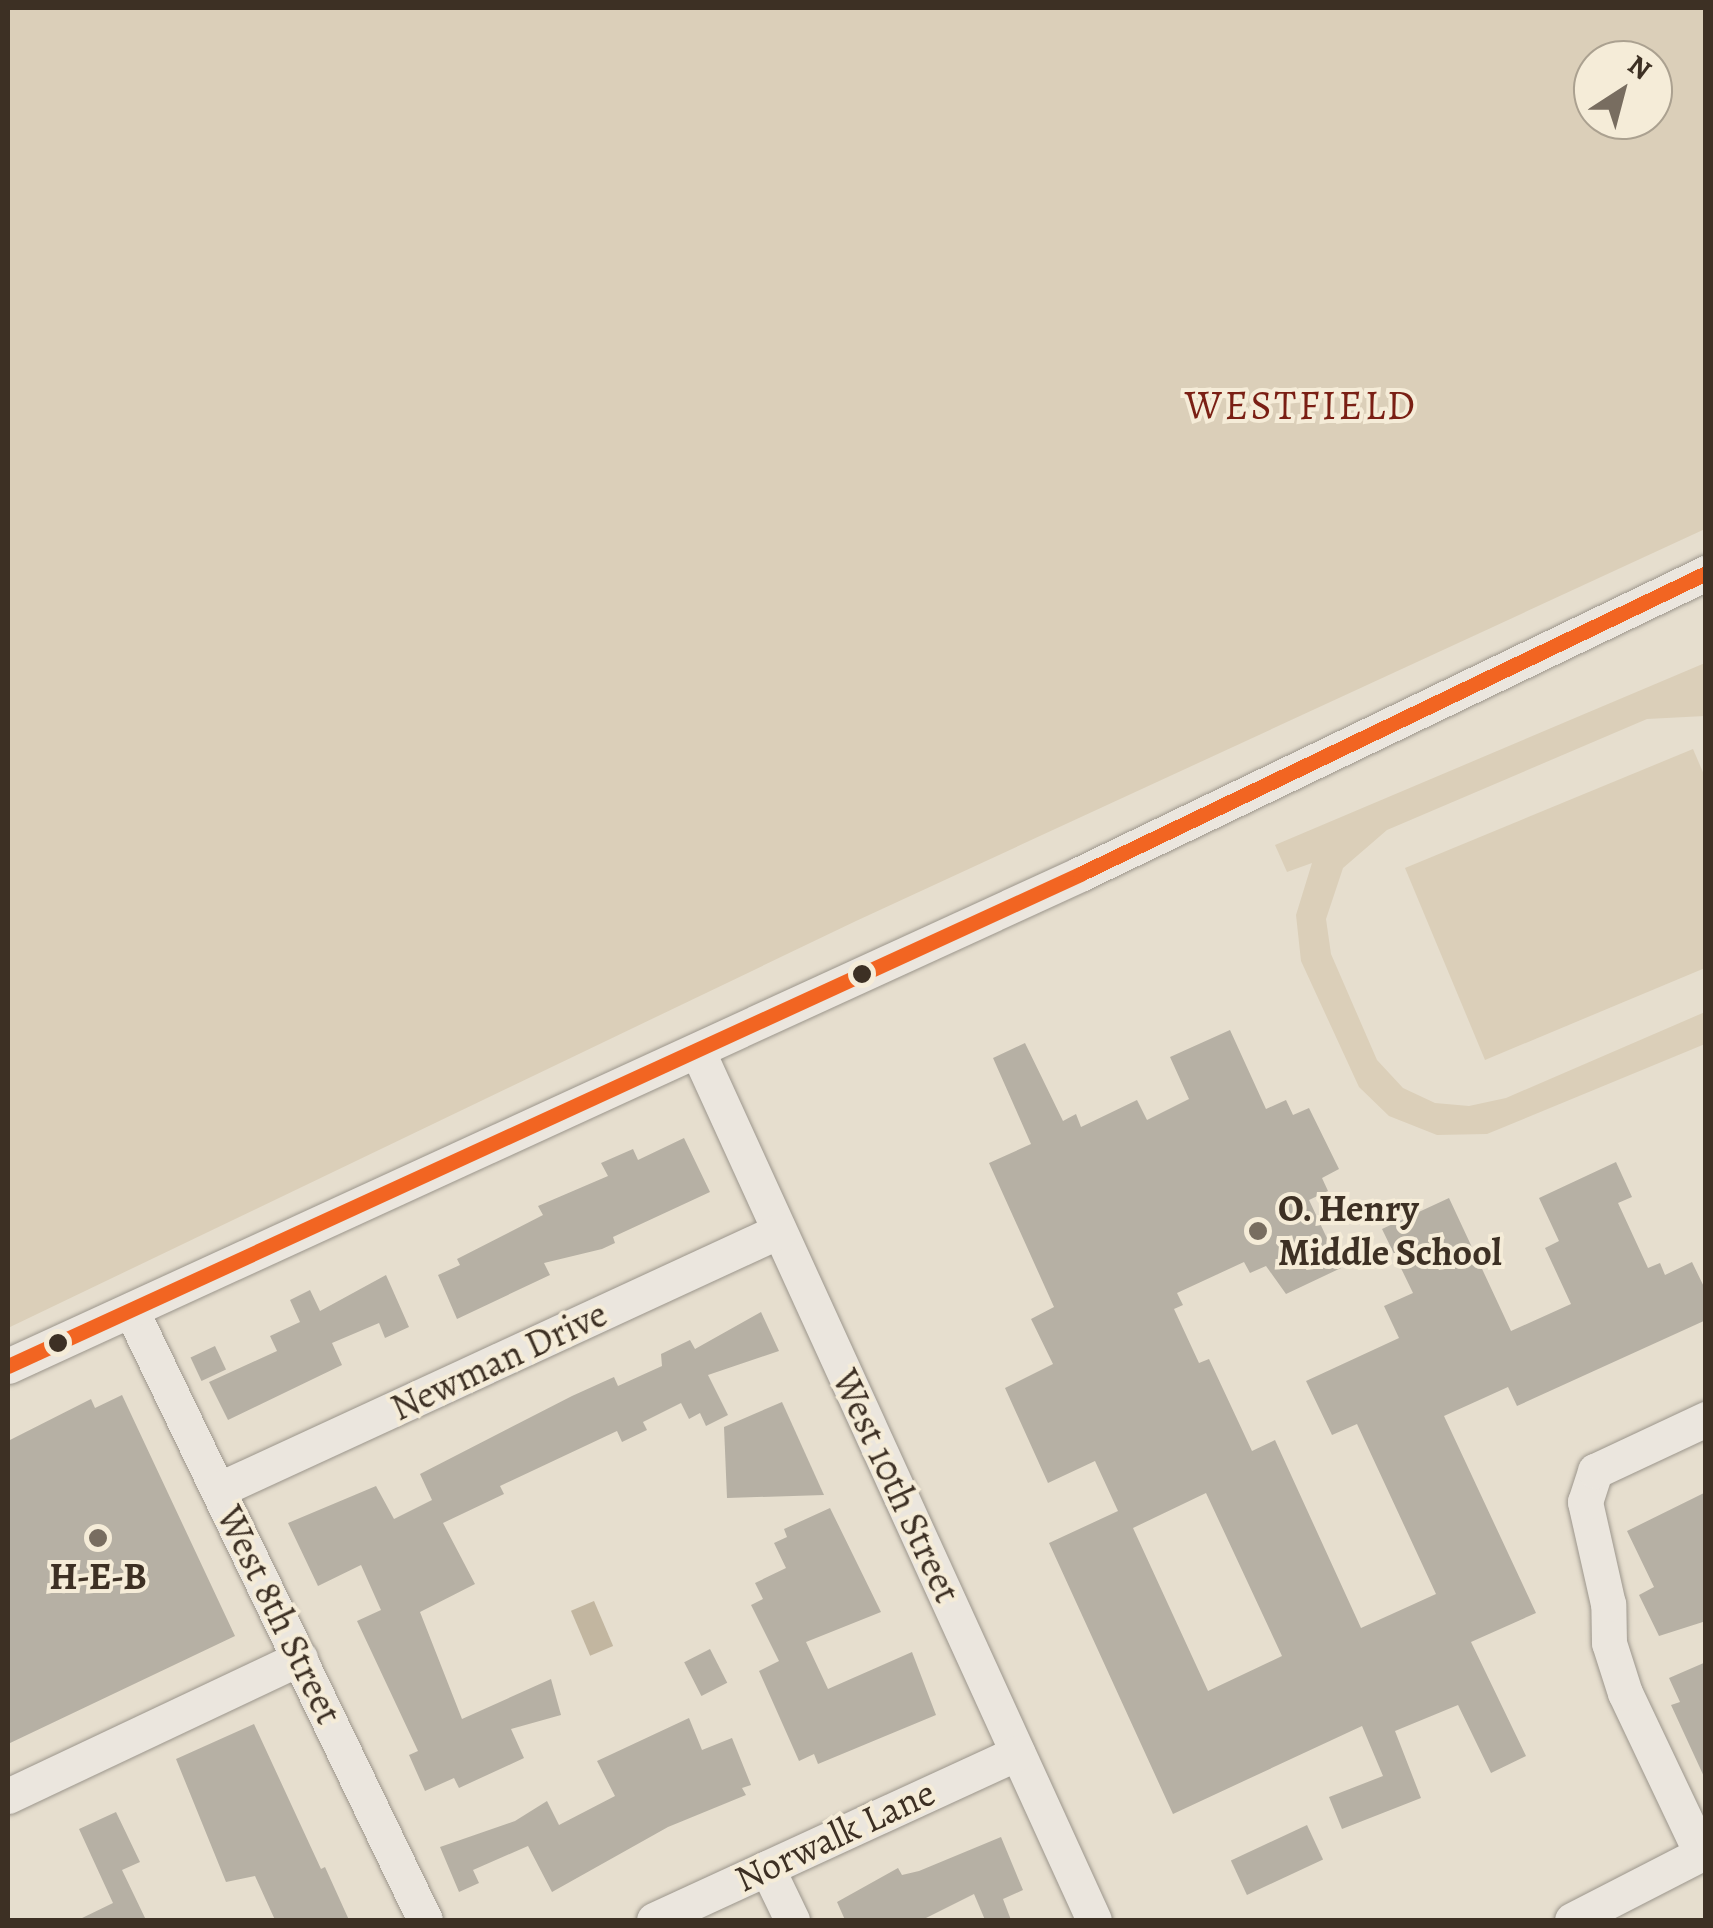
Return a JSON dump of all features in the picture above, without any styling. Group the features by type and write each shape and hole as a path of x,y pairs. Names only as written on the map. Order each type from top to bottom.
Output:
{"street":[{"path":"8,1366 698,1052 1706,573"},
{"name":"West 10th Street","path":"698,1052 1094,1920"},
{"name":"Newman Drive","path":"218,1490 779,1232"},
{"name":"West 8th Street","path":"132,1310 425,1920"},
{"path":"1572,1920 1630,1908 1703,1852 1625,1693 1609,1643 1608,1604 1585,1502 1595,1471 1706,1419"},
{"path":"8,1796 300,1658"},
{"name":"Norwalk Lane","path":"654,1920 1017,1752"},
{"path":"766,1868 792,1920"}],"shaded area":[{"path":"8,8 1705,8 1705,529 856,921 8,1328"},
{"path":"1705,663 1705,716 1647,719 1387,830 1343,868 1326,919 1331,954 1377,1060 1403,1088 1435,1103 1469,1106 1506,1098 1705,1012 1705,1044 1487,1134 1437,1135 1389,1116 1359,1087 1301,961 1296,915 1312,863 1287,872 1275,845"},
{"path":"1693,749 1705,777 1705,968 1485,1060 1405,868"},
{"path":"594,1601 613,1646 590,1656 571,1611"}],"building":[{"path":"1230,1030 1266,1109 1286,1100 1293,1115 1309,1108 1339,1169 1322,1178 1328,1191 1309,1200 1341,1268 1286,1294 1266,1266 1250,1273 1244,1262 1177,1293 1183,1305 1174,1309 1199,1363 1209,1359 1252,1451 1275,1440 1361,1628 1436,1594 1357,1424 1332,1435 1306,1381 1399,1338 1384,1306 1413,1293 1382,1229 1449,1198 1511,1331 1571,1304 1545,1248 1559,1241 1539,1198 1616,1162 1632,1197 1618,1203 1648,1268 1660,1263 1665,1275 1692,1262 1706,1291 1706,1320 1517,1406 1508,1387 1444,1416 1536,1613 1471,1642 1526,1756 1491,1773 1458,1705 1395,1731 1421,1798 1342,1829 1329,1797 1383,1776 1362,1726 1173,1814 1049,1543 1118,1511 1095,1461 1048,1483 1005,1388 1053,1364 1031,1319 1054,1307 989,1163 1031,1144 993,1058 1025,1043 1063,1121 1076,1114 1081,1127 1137,1100 1147,1120 1189,1099 1170,1057","holes":["1206,1493 1282,1656 1208,1691 1133,1528"]},
{"path":"684,1138 710,1192 613,1237 615,1243 602,1249 544,1263 550,1275 457,1319 438,1275 460,1265 457,1259 543,1215 538,1206 608,1176 601,1163 633,1149 638,1160"},
{"path":"386,1275 409,1327 385,1338 379,1323 332,1343 342,1365 228,1420 209,1382 277,1351 270,1336 300,1322 290,1300 310,1290 320,1311"},
{"path":"761,1312 779,1351 708,1375 728,1415 706,1426 700,1413 689,1419 681,1403 643,1422 647,1430 622,1442 617,1431 500,1486 504,1494 443,1523 475,1584 420,1612 462,1719 551,1679 561,1715 511,1729 524,1758 459,1788 454,1778 425,1791 409,1755 418,1751 357,1621 381,1610 361,1565 318,1586 288,1523 376,1486 394,1519 432,1500 420,1474 614,1377 618,1386 662,1366 661,1354 690,1340 695,1349"},
{"path":"215,1346 226,1370 202,1381 191,1357"},
{"name":"H-E-B","path":"122,1395 235,1636 8,1744 8,1441 91,1399 95,1408"},
{"path":"782,1402 824,1495 727,1498 724,1427"},
{"path":"1706,1492 1706,1621 1659,1636 1639,1595 1654,1587 1627,1531"},
{"path":"830,1508 881,1612 806,1642 828,1689 912,1652 936,1715 818,1764 814,1754 799,1761 759,1671 779,1661 751,1605 763,1599 755,1583 786,1568 774,1543 787,1537 784,1529"},
{"path":"710,1649 727,1683 701,1696 684,1662"},
{"path":"1706,1662 1706,1781 1671,1705 1680,1702 1669,1678"},
{"path":"689,1718 702,1750 732,1738 751,1785 742,1788 746,1795 668,1827 552,1892 528,1846 473,1870 479,1883 459,1892 440,1847 515,1821 547,1801 559,1825 615,1796 597,1761"},
{"path":"254,1724 349,1920 275,1920 255,1876 226,1882 176,1759"},
{"path":"116,1812 140,1862 122,1870 146,1920 78,1920 113,1903 79,1829"},
{"path":"1307,1825 1323,1859 1247,1895 1231,1860"},
{"path":"1001,1837 1023,1890 1003,1899 1011,1920 985,1920 974,1894 922,1920 845,1920 837,1902 898,1868 902,1875 919,1871"}],"transit line":[{"path":"8,1366 1080,874 1706,573"}],"place":[{"name":"O. Henry Middle School","path":"1258,1231"},
{"name":"H-E-B","path":"98,1538"}],"district":[{"name":"WESTFIELD","path":"1301,406"}]}
